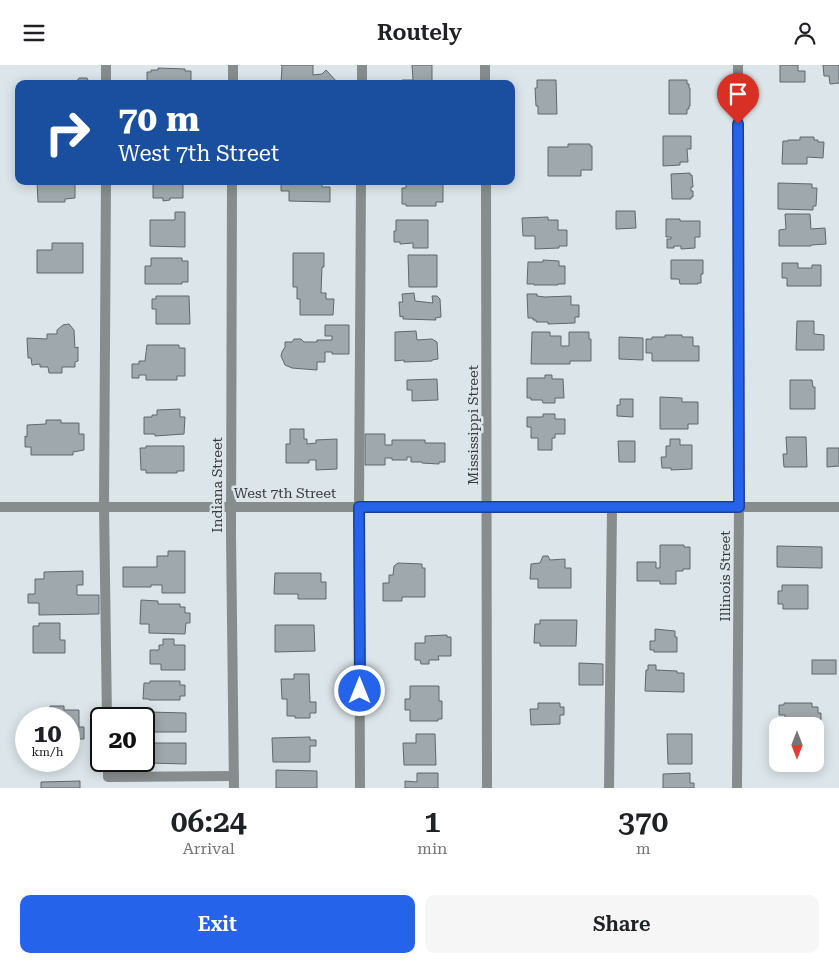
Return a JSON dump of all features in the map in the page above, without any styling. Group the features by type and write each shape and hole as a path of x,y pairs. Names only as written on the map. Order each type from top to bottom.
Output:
{"street":[{"path":"106,65 106,80"},
{"path":"233,65 233,80"},
{"path":"362,65 362,80"},
{"path":"485,65 485,80"},
{"name":"Illinois Street","path":"737,788 739,507 738,65"},
{"path":"106,185 104,507 107,707"},
{"name":"Indiana Street","path":"232,185 231,507 234,788"},
{"path":"360,788 361,185"},
{"name":"Mississippi Street","path":"486,185 487,788"},
{"name":"West 7th Street","path":"0,507 839,507"},
{"path":"609,788 612,507"},
{"path":"107,788 108,772"},
{"path":"108,777 234,777"}],"building":[{"path":"313,65 313,75 322,74 326,70 335,80 281,80 282,66"},
{"path":"412,65 432,65 432,80 413,80"},
{"path":"780,65 798,65 798,71 805,71 805,82 780,82"},
{"path":"823,65 839,65 839,83 830,84 829,76 824,76"},
{"path":"158,68 185,69 185,71 191,71 191,80 147,80 147,72 158,70"},
{"path":"79,78 87,78 88,80 78,80"},
{"path":"537,80 556,80 557,114 538,114 535,88 537,88"},
{"path":"669,80 687,80 690,88 690,106 687,109 687,114 669,114"},
{"path":"663,136 691,136 691,149 687,149 688,162 680,162 680,165 663,166"},
{"path":"800,137 814,137 814,140 818,140 818,142 824,142 823,158 807,157 807,164 782,164 783,141 800,140"},
{"path":"568,144 590,144 592,146 592,170 581,170 581,176 548,176 548,147 568,147"},
{"path":"690,173 692,175 693,187 691,187 691,191 693,191 693,197 691,199 672,199 671,174"},
{"path":"778,183 812,184 812,188 817,188 816,206 813,206 813,210 778,209"},
{"path":"37,185 75,185 75,198 65,199 65,202 38,202"},
{"path":"153,185 183,185 183,198 170,198 170,200 163,201 163,198 153,198"},
{"path":"281,185 322,185 322,187 330,187 330,202 289,201 289,191 281,191"},
{"path":"406,185 443,185 443,202 436,202 436,206 406,206 406,204 402,204 402,188 406,188"},
{"path":"616,211 635,211 636,228 616,229"},
{"path":"175,212 185,212 185,247 150,246 150,220 175,220"},
{"path":"785,214 810,214 811,229 825,228 826,244 779,246 779,230 786,229"},
{"path":"548,217 548,220 558,220 558,230 567,230 567,246 535,249 535,236 523,236 522,218"},
{"path":"666,219 700,221 700,237 695,237 695,248 681,249 681,246 674,246 674,248 667,248 667,239 671,239 671,237 666,237"},
{"path":"396,220 428,220 428,248 413,248 413,243 400,244 400,242 394,242"},
{"path":"52,243 83,243 83,273 37,273 37,250 52,250"},
{"path":"293,253 324,253 321,293 326,293 326,299 334,299 333,315 300,315 300,299 297,299 297,287 293,287"},
{"path":"408,255 437,255 437,287 409,287"},
{"path":"151,258 182,258 182,261 188,261 188,282 182,282 182,284 145,284 145,266 151,266"},
{"path":"543,260 559,261 559,266 565,266 565,284 527,284 528,262 543,262"},
{"path":"671,260 703,260 701,283 680,284 679,279 671,279"},
{"path":"782,263 798,263 798,268 812,268 812,265 821,265 821,286 787,286 787,278 782,278"},
{"path":"414,293 415,301 433,303 432,296 437,296 440,299 441,317 435,318 436,320 403,319 403,316 400,317 399,302 403,302 402,294"},
{"path":"527,294 537,294 537,296 545,297 571,296 571,305 579,305 579,317 575,317 575,323 548,324 548,322 536,322 533,318 528,318"},
{"path":"156,296 189,296 190,324 156,324 156,309 152,309 152,299 156,299"},
{"path":"797,321 814,321 814,334 824,335 824,350 796,350"},
{"path":"69,324 74,330 75,348 78,347 78,361 75,362 75,367 62,367 62,373 49,373 48,367 40,367 40,364 32,365 31,358 28,358 27,338 47,339 47,334 57,334 57,330 63,325"},
{"path":"325,325 349,325 349,354 325,352 325,362 317,362 317,370 292,368 285,365 281,356 285,342 292,342 294,339 301,339 304,342 332,340 332,336 325,336"},
{"path":"416,331 417,340 432,339 437,342 438,359 432,361 395,361 395,332"},
{"path":"532,332 550,332 550,336 561,336 561,346 569,346 569,332 589,332 589,339 591,339 591,361 570,361 570,364 531,364"},
{"path":"665,335 693,337 693,346 699,346 699,361 652,361 652,353 646,353 646,339 665,337"},
{"path":"619,337 643,338 643,360 619,359"},
{"path":"147,345 179,345 179,348 185,348 185,376 177,376 177,380 146,380 146,375 132,378 132,364 139,364 139,361 145,361"},
{"path":"545,375 552,375 552,379 563,379 564,398 555,398 555,403 543,403 542,400 527,398 527,378 545,378"},
{"path":"437,379 438,400 412,401 412,390 407,390 407,380"},
{"path":"790,380 812,380 813,387 815,387 815,409 790,409"},
{"path":"660,397 682,398 682,402 698,402 698,424 688,424 688,429 660,429"},
{"path":"620,399 633,399 633,417 617,416 617,405 620,405"},
{"path":"180,409 180,417 185,417 184,434 155,436 155,434 144,434 144,417 157,415 157,410"},
{"path":"543,414 555,414 555,419 565,419 565,434 555,434 555,438 552,438 552,450 538,450 538,438 531,438 531,427 527,427 527,417 543,417"},
{"path":"46,420 61,420 61,423 79,423 79,434 84,434 84,450 73,452 73,455 31,455 31,447 25,447 27,425 46,424"},
{"path":"290,429 304,429 304,439 307,439 307,444 316,443 316,440 337,439 337,469 316,470 316,460 309,460 309,463 286,463 286,444 290,444"},
{"path":"365,434 385,434 385,445 392,445 392,440 425,440 425,443 445,443 445,462 439,462 439,464 411,462 411,457 407,457 407,460 385,458 385,465 365,465"},
{"path":"786,437 806,437 807,467 784,467 783,454 787,454"},
{"path":"670,439 680,439 680,445 692,445 692,469 671,470 671,468 662,468 661,457 666,457 666,446 670,446"},
{"path":"618,441 635,441 635,462 619,462"},
{"path":"146,446 184,446 184,471 177,471 177,473 146,473 146,470 141,470 140,448 146,448"},
{"path":"827,448 839,448 839,466 827,467"},
{"path":"660,545 684,545 684,547 690,547 690,569 676,571 676,584 660,584 660,581 637,581 637,562 656,562 656,568 660,568"},
{"path":"777,546 822,547 822,568 777,567"},
{"path":"168,551 185,551 185,593 162,593 162,585 123,587 123,567 157,567 157,556 168,556"},
{"path":"543,556 548,556 550,560 565,559 565,568 571,568 571,588 538,588 538,579 530,579 531,564 540,563"},
{"path":"398,563 422,564 422,568 425,568 425,597 402,597 402,601 383,601 383,583 389,583 389,575 393,575 394,566"},
{"path":"83,571 83,585 77,585 77,595 99,595 99,614 39,615 39,603 28,603 28,594 35,594 35,579 44,579 44,572"},
{"path":"275,573 321,573 321,582 326,582 326,599 298,599 298,594 274,594"},
{"path":"782,585 808,585 808,609 783,609 783,604 778,604 778,591 782,591"},
{"path":"141,600 158,601 158,604 180,604 180,607 185,607 185,613 190,613 190,623 186,623 185,634 149,633 149,624 140,624"},
{"path":"540,620 577,620 576,646 540,646 540,643 534,643 535,624 540,624"},
{"path":"39,623 60,623 60,640 65,640 65,653 33,653 33,626 39,626"},
{"path":"275,625 314,625 315,651 275,652"},
{"path":"655,629 675,631 677,652 654,652 654,650 650,650 650,641 655,641"},
{"path":"447,635 447,637 451,637 451,656 438,656 439,660 429,660 429,664 421,664 420,660 415,660 415,643 425,643 425,636"},
{"path":"163,639 174,639 174,645 185,645 185,670 161,670 161,664 150,664 150,650 159,650 159,645 163,645"},
{"path":"812,660 836,660 836,674 812,674"},
{"path":"579,663 603,664 603,685 579,685"},
{"path":"648,665 656,665 656,670 684,673 684,692 645,691"},
{"path":"294,674 309,674 310,702 316,702 316,713 310,713 310,718 287,716 287,699 282,699 281,679 294,679"},
{"path":"150,681 180,681 180,685 185,685 185,696 180,696 180,700 143,699 144,683 150,683"},
{"path":"410,686 439,686 439,701 442,701 442,719 438,719 438,721 410,721 410,710 405,710 405,699 410,699"},
{"path":"538,703 560,703 560,707 564,707 564,715 560,715 560,724 531,725 530,709 538,709"},
{"path":"784,703 812,703 812,707 818,707 818,713 821,713 821,717 785,717 785,715 779,715 779,705 784,705"},
{"path":"155,712 186,713 186,732 155,732"},
{"path":"80,727 84,727 84,739 80,739"},
{"path":"416,734 435,734 436,765 404,765 403,743 416,743"},
{"path":"667,734 692,734 692,764 668,764"},
{"path":"310,737 310,740 316,740 316,746 310,746 310,762 273,762 272,738"},
{"path":"155,743 186,743 186,764 155,763"},
{"path":"276,770 317,771 317,788 276,788"},
{"path":"417,773 438,773 438,788 405,788 405,781 417,782"},
{"path":"690,773 690,783 694,783 694,788 663,788 663,774"},
{"path":"80,781 80,788 41,788 41,782"}],"route":[{"path":"360,691 359,507 739,507 738,124"}]}
